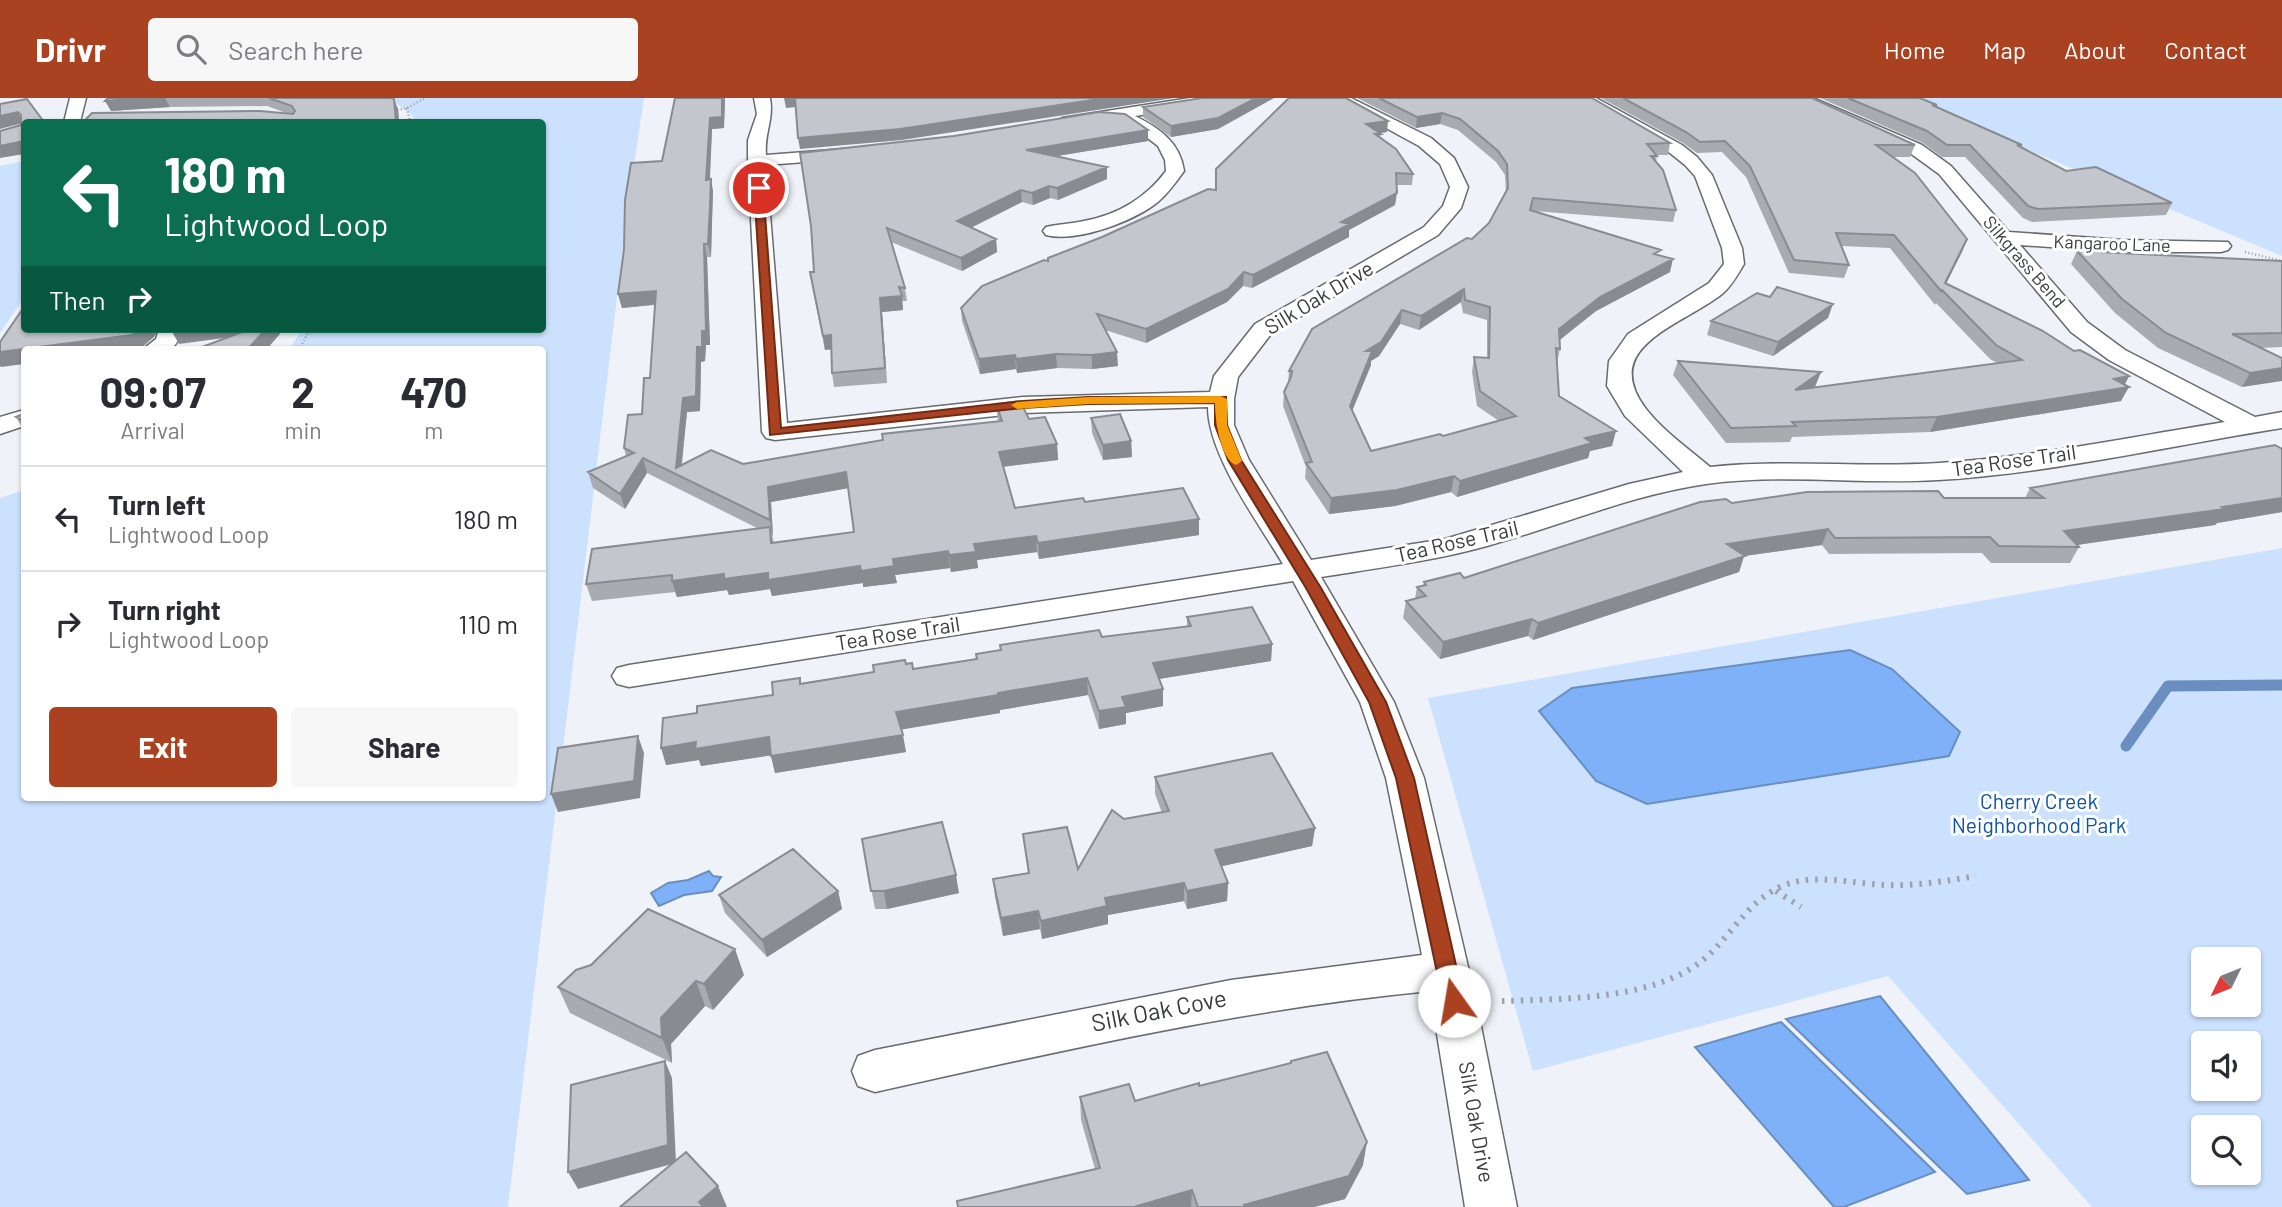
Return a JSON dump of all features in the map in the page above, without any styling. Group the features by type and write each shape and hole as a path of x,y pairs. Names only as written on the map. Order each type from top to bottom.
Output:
{"street":[{"path":"73,119 78,98"},
{"path":"762,98 765,114 756,140 775,432 1023,405 1221,399"},
{"path":"1050,124 1221,98"},
{"name":"Silk Oak Drive","path":"1339,98 1425,142 1448,162 1459,187 1452,208 1431,231 1263,329 1226,376 1221,399 1221,425 1235,460 1303,571 1377,702 1405,778 1447,971 1491,1207"},
{"path":"1585,98 1676,149 1691,161 1703,175 1732,248 1734,264 1717,288 1636,340 1621,361 1619,386 1638,416 1703,476"},
{"name":"Silkgrass Bend","path":"1800,98 1916,149 1945,170 2080,327 2117,355 2251,425"},
{"path":"1053,231 1087,228 1122,215 1156,194 1175,171 1174,155 1156,134 1117,113"},
{"path":"757,161 855,153"},
{"name":"Kangaroo Lane","path":"2003,238 2122,246 2221,246"},
{"path":"0,426 21,419"},
{"name":"Tea Rose Trail","path":"629,676 1303,571 1480,540 1619,497 1703,476 1765,472 1967,469 2282,420"},
{"name":"Silk Oak Cove","path":"876,1071 1169,1007 1383,976 1447,971"}],"path":[{"path":"394,111 407,108 425,98"},
{"path":"407,108 409,119"},
{"path":"2221,246 2282,261"},
{"path":"1502,1001 1603,994 1659,983 1687,972 1703,960 1753,906 1786,885 1804,882 1911,885 1976,876"},
{"path":"1775,891 1801,907"}],"green space":[{"path":"389,98 644,98 629,197 508,1207 0,1207 0,498 21,491 21,801 546,801 546,346 291,346 300,333 546,333 546,119 413,119 413,116"},
{"path":"1904,98 2282,98 2282,256"},
{"path":"21,162 21,302 0,333 0,166"},
{"name":"Cherry Creek Neighborhood Park","path":"2282,548 2282,1207 2092,1207 1888,976 1533,1071 1428,698"}],"water":[{"path":"1850,650 1892,669 1960,732 1949,756 1647,804 1596,781 1539,711 1572,688"},
{"path":"709,871 713,876 721,877 712,891 684,895 659,906 651,893 668,883 688,880"},
{"path":"1880,996 2029,1180 1967,1194 1786,1019"},
{"path":"1781,1022 1935,1172 1844,1207 1834,1207 1695,1047"}],"building":[{"path":"108,98 143,98 105,101"},
{"path":"269,98 392,98 396,119 86,119 92,113 260,111 293,114 295,111 292,106"},
{"path":"675,98 722,98 722,117 710,118 706,180 711,179 710,206 708,244 704,244 706,331 702,331 702,347 697,347 696,396 683,398 676,468 711,450 743,464 883,440 882,434 1002,421 996,404 1020,401 1029,419 1045,417 1057,444 999,452 1015,508 1083,498 1085,502 1183,488 1199,519 1038,543 1036,536 974,544 976,552 949,555 948,551 893,559 894,566 861,571 860,566 768,580 768,573 724,579 724,574 672,581 672,575 586,584 592,549 770,527 771,543 854,532 846,472 768,487 770,520 643,458 620,494 588,472 634,453 624,448 628,415 642,414 644,378 650,378 656,291 618,294 624,249 625,200 631,163 662,161"},
{"path":"795,98 1106,98 900,129 798,138"},
{"path":"1202,98 1256,98 1218,118 1171,126 1143,107"},
{"path":"1289,98 1346,98 1388,121 1366,124 1396,149 1413,174 1396,173 1397,193 1341,222 1350,224 1253,275 1244,272 1228,289 1146,329 1097,314 1117,352 1092,355 1056,354 1016,359 1015,355 979,359 961,308 982,286 1044,260 1048,261 1048,258 1102,237 1208,189 1216,190 1216,169"},
{"path":"1379,98 1592,98 1670,143 1647,144 1657,156 1651,156 1663,170 1676,210 1533,198 1530,210 1661,250 1654,254 1673,259 1600,297 1559,329 1560,349 1556,348 1559,396 1616,431 1585,438 1592,443 1460,481 1454,476 1397,490 1331,498 1306,463 1312,462 1284,392 1291,377 1292,371 1289,371 1312,329 1467,238 1472,239 1489,223 1508,188 1507,164 1498,151 1460,119 1442,113 1417,117","holes":["1464,289 1465,300 1490,307 1489,358 1474,357 1480,391 1516,416 1443,436 1440,434 1371,451 1350,406 1372,351 1366,351 1381,342 1402,310 1421,316"]},
{"path":"1623,98 1812,98 1915,145 1876,145 1915,173 1967,239 1945,283 2043,331 2074,351 2080,350 2129,376 2114,379 2129,387 1937,417 1792,422 1796,426 1731,428 1678,361 1821,372 1795,390 2022,360 1996,345 1941,291 1894,235 1836,233 1849,265 1794,260 1750,166 1725,141 1700,142"},
{"path":"1848,98 1920,98 2022,145 2017,145 2066,171 2096,167 2172,203 2038,209 2028,206 1970,145 1947,145 1927,131"},
{"path":"27,99 42,119 21,119 18,112 0,116 0,104"},
{"path":"1099,112 1125,114 1148,130 1026,150 1107,167 1057,188 1049,186 1032,193 1021,190 957,221 996,239 961,258 887,228 905,288 899,287 902,296 880,298 885,368 832,373 831,335 823,336 810,272 814,272 811,226 800,153 954,136"},
{"path":"21,125 21,142 0,146 0,131"},
{"path":"2077,251 2282,261 2282,333 2232,334 2282,358 2282,368 2250,373 2166,333 2122,299"},
{"path":"1777,287 1833,304 1778,342 1711,321 1757,293 1770,297"},
{"path":"21,311 21,333 135,333 47,346 21,346 21,349 0,352 0,342"},
{"path":"239,333 262,333 251,346 205,346"},
{"path":"1120,414 1131,441 1103,445 1091,418"},
{"path":"2275,445 2282,449 2282,498 2222,507 2225,509 2064,531 2079,547 1999,546 1990,537 1835,538 1828,529 1727,544 1745,556 1538,623 1532,619 1443,642 1406,601 1426,596 1417,587 1426,585 1424,582 1460,573 1464,578 1700,502 1726,499 1732,503 1807,492 1938,491 1944,498 2044,498 2030,488"},
{"path":"1252,607 1272,644 1153,663 1163,689 1122,697 1126,707 1099,711 1087,678 896,712 903,735 771,756 769,737 695,749 696,742 661,748 663,718 697,713 697,706 773,695 772,682 800,678 800,684 874,672 873,665 905,660 906,664 912,663 913,669 977,659 976,654 1001,650 1000,645 1099,630 1102,637 1191,626 1187,617"},
{"path":"638,736 634,781 551,794 558,748"},
{"path":"1272,753 1315,828 1215,850 1228,883 1187,891 1184,883 1105,898 1107,906 1041,921 1038,911 1001,918 993,879 1029,873 1023,834 1067,827 1078,869 1112,810 1124,819 1169,811 1155,777"},
{"path":"942,822 956,875 884,891 871,891 862,839"},
{"path":"793,849 838,891 762,940 719,895"},
{"path":"648,909 735,949 704,984 696,981 661,1018 662,1038 558,987 576,970 591,965"},
{"path":"1327,1052 1367,1142 1349,1176 1244,1205 1245,1207 1198,1207 1192,1190 1134,1207 958,1207 957,1201 1100,1168 1080,1097 1129,1084 1135,1101"},
{"path":"665,1061 668,1145 568,1172 571,1085"},
{"path":"686,1152 718,1186 699,1202 704,1207 620,1207"}],"waterway":[{"path":"2126,746 2168,686 2282,685"}],"slow traffic":[{"path":"1017,405 1221,399 1221,425 1236,461"}],"route":[{"path":"759,188 775,432 1023,405 1221,399 1221,425 1235,460 1314,588 1377,702 1405,778 1454,1001"}]}
